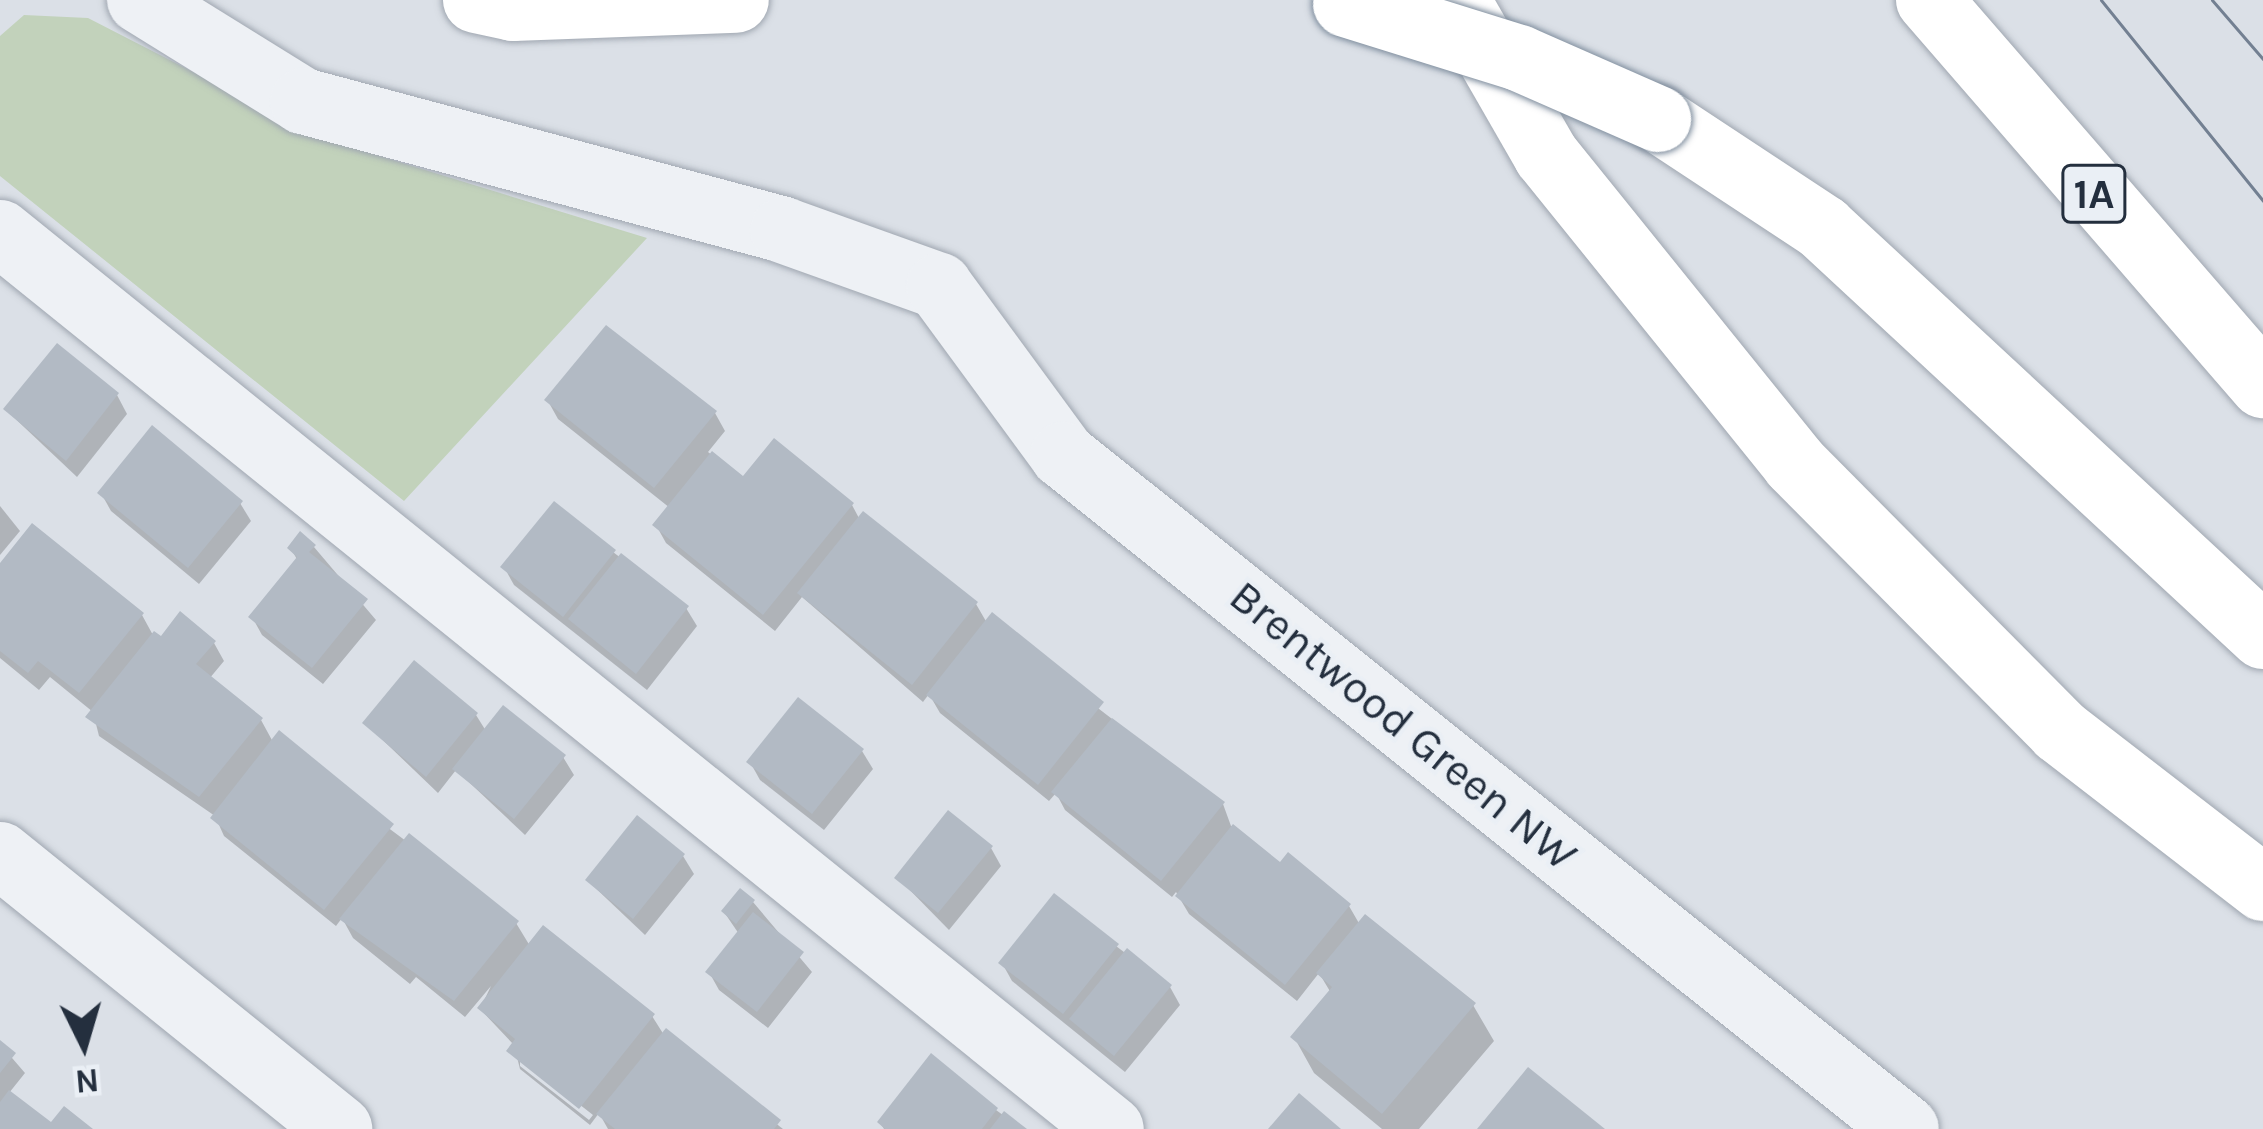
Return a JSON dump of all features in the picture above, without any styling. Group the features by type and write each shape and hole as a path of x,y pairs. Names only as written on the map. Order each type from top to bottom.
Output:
{"highway":[{"path":"476,0 513,8 736,0"},
{"path":"1457,0 1546,155 1795,464 2060,731 2263,888"},
{"name":"1A","path":"1928,0 2263,385"},
{"path":"1328,2 1519,58 1658,119 1823,228 2263,636"}],"street":[{"name":"Brentwood Green NW","path":"140,0 303,101 783,230 940,286 1064,455 1906,1129"},
{"path":"0,233 1111,1129"},
{"path":"0,855 339,1129"}],"green space":[{"path":"24,15 88,18 324,139 647,238 404,501 0,176 0,36"}],"building":[{"path":"606,325 717,411 654,488 544,400"},
{"path":"57,343 119,393 66,461 3,409"},
{"path":"152,425 243,501 188,568 97,493"},
{"path":"774,438 854,503 763,615 652,525 712,451 743,476"},
{"path":"554,501 616,550 563,617 500,567"},
{"path":"863,511 978,602 912,685 797,593"},
{"path":"32,523 144,613 79,693 38,661 28,673 0,651 0,563"},
{"path":"300,531 316,545 309,552 368,599 312,668 248,617 297,557 287,548"},
{"path":"621,553 689,606 636,674 568,619"},
{"path":"180,611 216,641 196,664 263,718 199,797 85,717 154,631 161,636"},
{"path":"992,612 1104,702 1038,785 926,695"},
{"path":"414,660 478,713 426,777 362,723"},
{"path":"798,697 864,749 812,814 746,762"},
{"path":"503,705 566,755 514,819 452,769"},
{"path":"1112,718 1225,802 1161,881 1051,792"},
{"path":"279,730 394,824 324,910 210,818"},
{"path":"948,810 993,846 938,913 894,878"},
{"path":"637,815 685,854 633,919 585,880"},
{"path":"1233,824 1280,862 1288,852 1351,904 1285,985 1175,896"},
{"path":"409,833 519,921 454,1001 339,919"},
{"path":"740,888 755,900 736,924 721,911"},
{"path":"1054,893 1119,944 1063,1014 998,963"},
{"path":"753,912 804,952 757,1012 705,972"},
{"path":"1365,914 1476,1003 1382,1114 1290,1037 1332,987 1316,973"},
{"path":"543,925 655,1014 579,1109 506,1051 515,1039 477,1008"},
{"path":"1127,948 1172,985 1114,1056 1069,1019"},
{"path":"666,1028 781,1120 774,1129 615,1129 596,1114"},
{"path":"0,1040 16,1053 0,1073"},
{"path":"931,1053 998,1108 982,1129 885,1129 877,1122"},
{"path":"1528,1067 1605,1129 1477,1129"},
{"path":"9,1090 51,1122 64,1106 93,1129 0,1129 0,1102"},
{"path":"1299,1093 1341,1129 1268,1129"},
{"path":"1004,1111 1027,1129 990,1129"}],"tram line":[{"path":"2101,0 2263,201"},
{"path":"2212,0 2263,59"}]}
